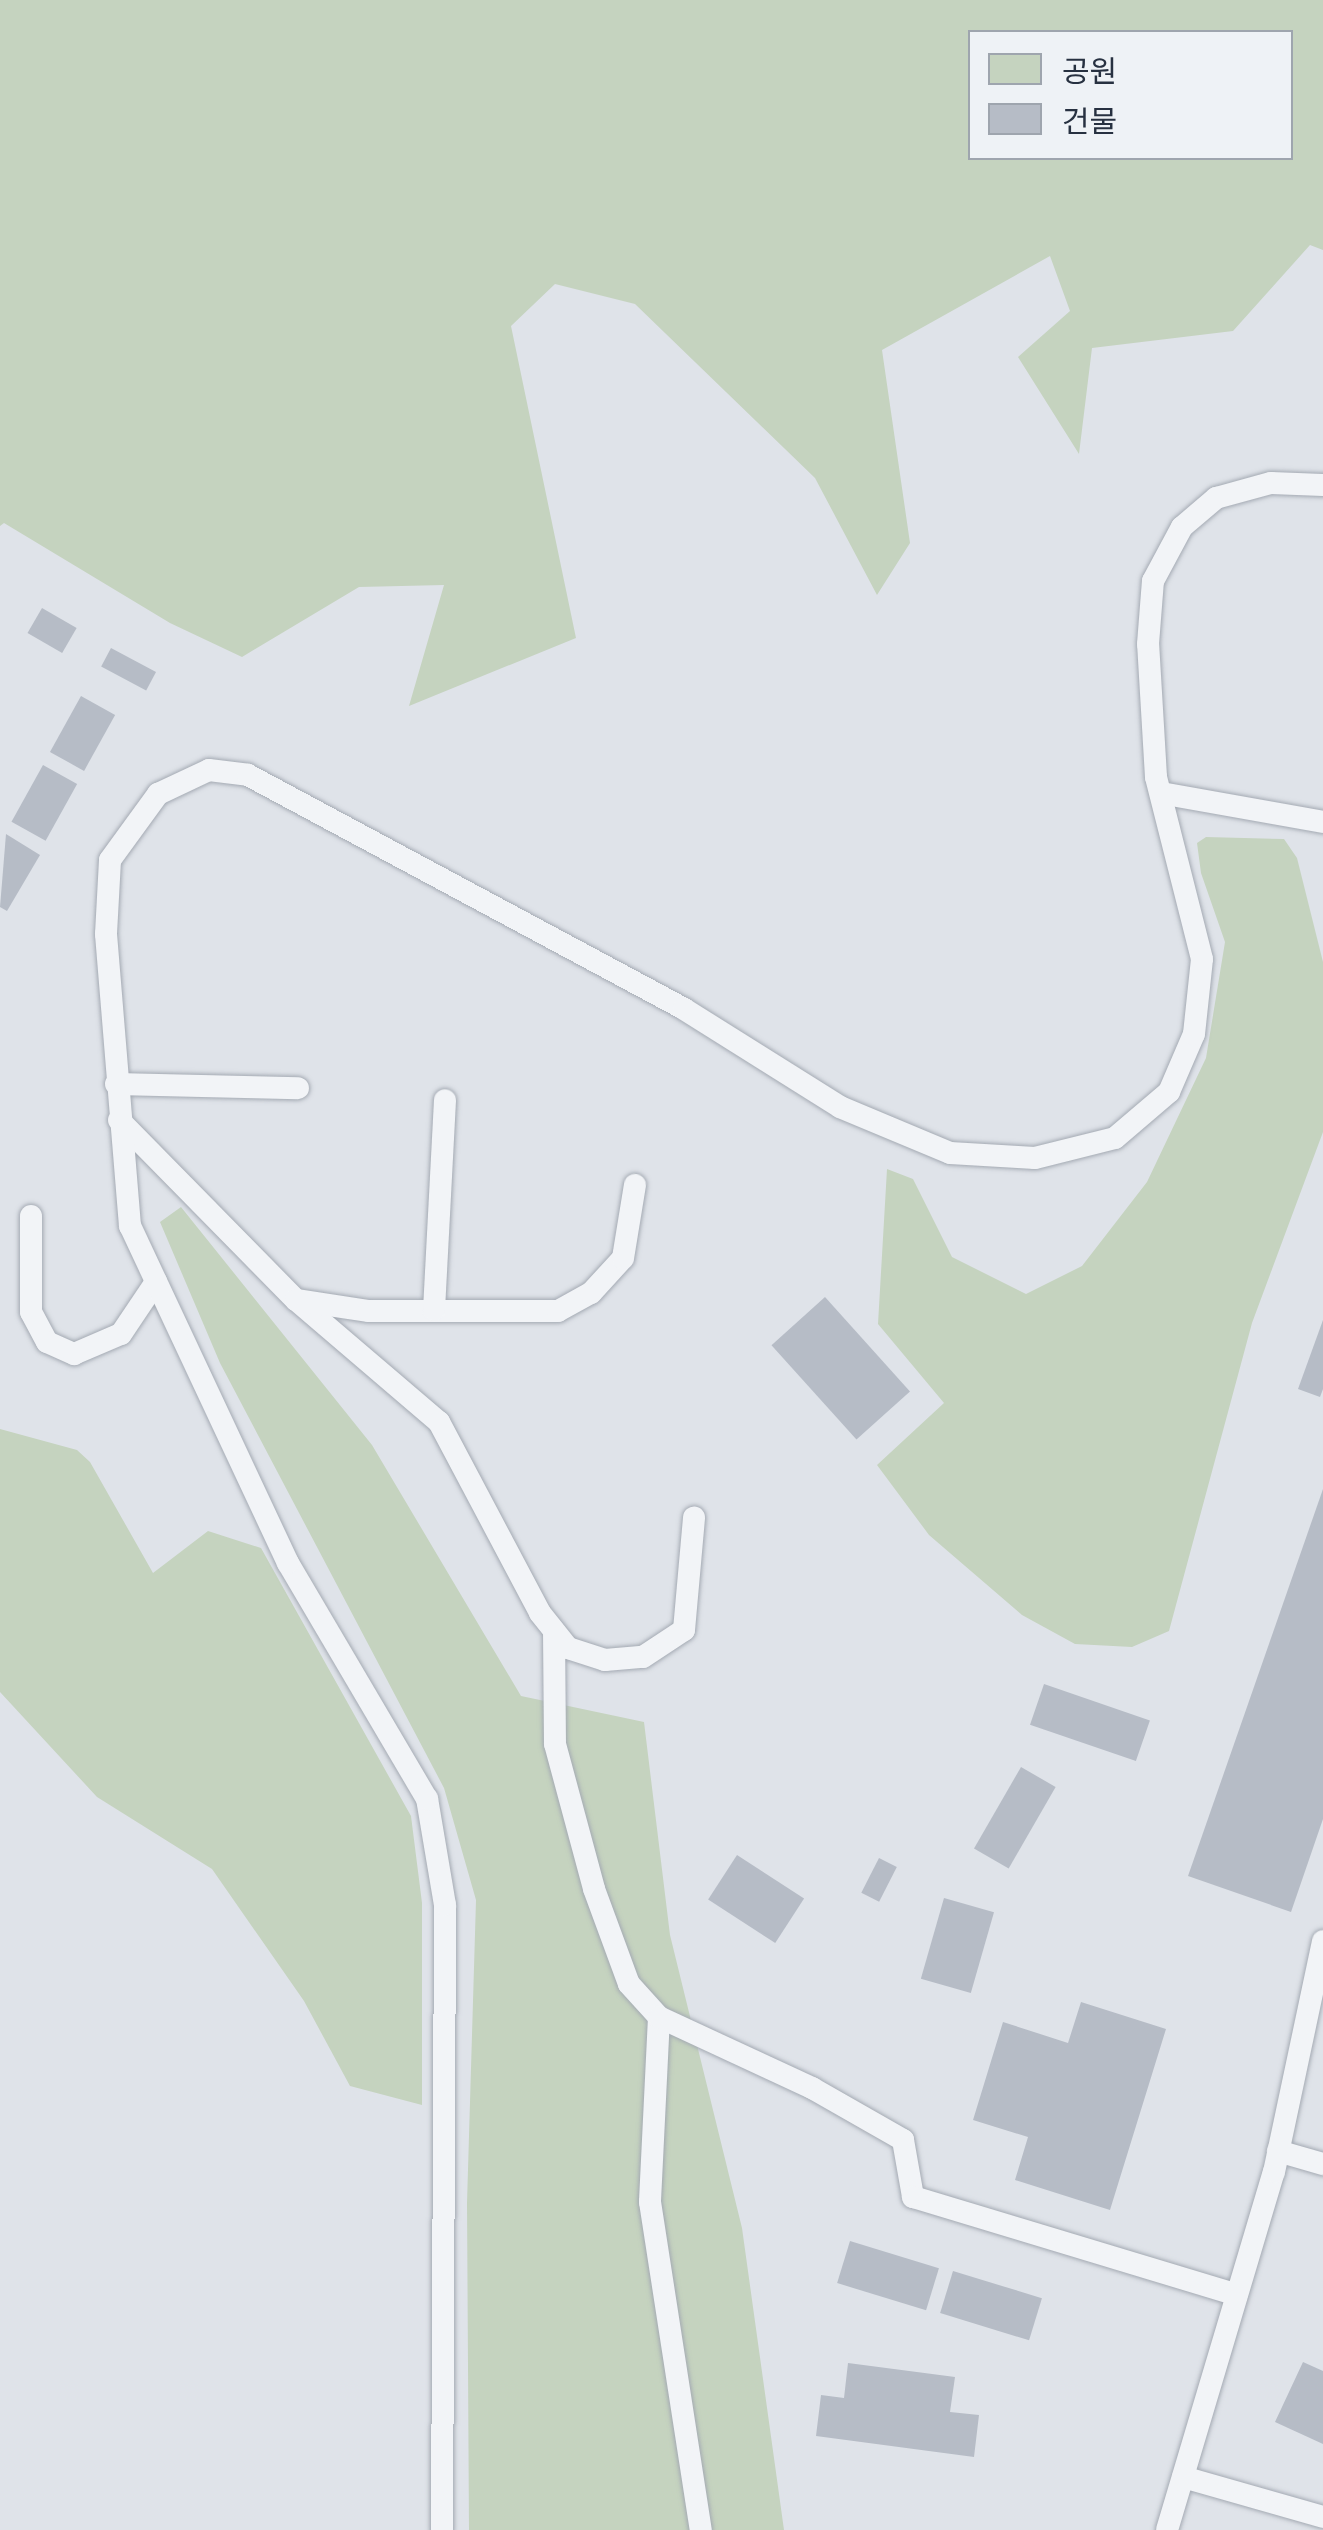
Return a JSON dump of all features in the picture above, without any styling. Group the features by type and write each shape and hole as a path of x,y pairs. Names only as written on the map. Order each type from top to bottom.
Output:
{"lane":[{"path":"442,2530 445,1905 427,1799 288,1562 130,1226 106,934 110,860 158,794 209,770 248,775 684,1009 840,1107 950,1153 1035,1158 1115,1138 1169,1092 1194,1034 1202,959 1161,793 1148,644 1154,581 1182,527 1216,498 1271,482 1323,485"},
{"path":"1161,793 1323,822"},
{"path":"116,1084 298,1088"},
{"path":"434,1310 445,1100"},
{"path":"119,1120 296,1300 439,1422 554,1631 568,1648 605,1660 644,1657 684,1630 694,1518"},
{"path":"296,1300 368,1311 558,1311 591,1293 624,1258 635,1185"},
{"path":"30,1216 30,1312 47,1342 74,1354 122,1334 156,1282"},
{"path":"554,1631 555,1744 589,1870 629,1984 660,2017 812,2088 903,2140 913,2197 1237,2295"},
{"path":"1168,2530 1278,2150 1323,1940"},
{"path":"660,2017 650,2202 701,2530"},
{"path":"1278,2150 1323,2164"},
{"path":"1183,2478 1323,2517"}],"green space":[{"path":"0,0 1323,0 1323,250 1310,245 1233,331 1092,348 1079,454 1018,357 1070,311 1050,256 882,350 910,543 877,595 815,478 635,304 555,284 511,326 576,638 409,706 444,585 359,587 242,657 170,623 4,523 0,526"},
{"path":"1206,837 1284,839 1297,858 1323,962 1323,1132 1252,1323 1169,1631 1132,1647 1075,1644 1022,1615 929,1535 877,1465 944,1403 878,1324 887,1169 913,1179 952,1257 1026,1294 1082,1266 1147,1182 1206,1058 1225,942 1201,873 1197,843"},
{"path":"181,1207 372,1445 521,1696 644,1722 670,1935 742,2228 784,2530 469,2530 467,2203 476,1900 444,1788 220,1363 160,1222"},
{"path":"0,1429 77,1450 90,1462 153,1573 208,1531 261,1548 411,1816 422,1903 422,2105 350,2086 304,2001 212,1869 97,1797 0,1692"}],"building":[{"path":"42,608 77,628 62,653 28,633"},
{"path":"111,648 156,672 146,690 101,667"},
{"path":"81,696 115,715 84,771 50,752"},
{"path":"43,765 77,784 46,841 11,822"},
{"path":"6,834 40,855 7,911 0,907"},
{"path":"825,1297 910,1391 856,1440 771,1345"},
{"path":"1323,1320 1323,1389 1320,1397 1298,1389"},
{"path":"1323,1489 1323,1819 1291,1912 1188,1876"},
{"path":"1044,1684 1150,1720 1136,1761 1030,1725"},
{"path":"1021,1767 1056,1787 1009,1868 974,1848"},
{"path":"737,1855 804,1899 775,1943 708,1899"},
{"path":"879,1858 897,1867 879,1902 861,1893"},
{"path":"944,1898 994,1912 971,1993 921,1979"},
{"path":"1081,2002 1166,2029 1110,2210 1015,2180 1028,2137 973,2120 1003,2022 1068,2043"},
{"path":"850,2241 939,2268 926,2310 837,2283"},
{"path":"953,2271 1042,2298 1029,2340 940,2313"},
{"path":"1303,2362 1323,2371 1323,2444 1275,2422"},
{"path":"848,2363 955,2377 950,2412 979,2415 974,2457 816,2436 821,2395 844,2398"}]}
